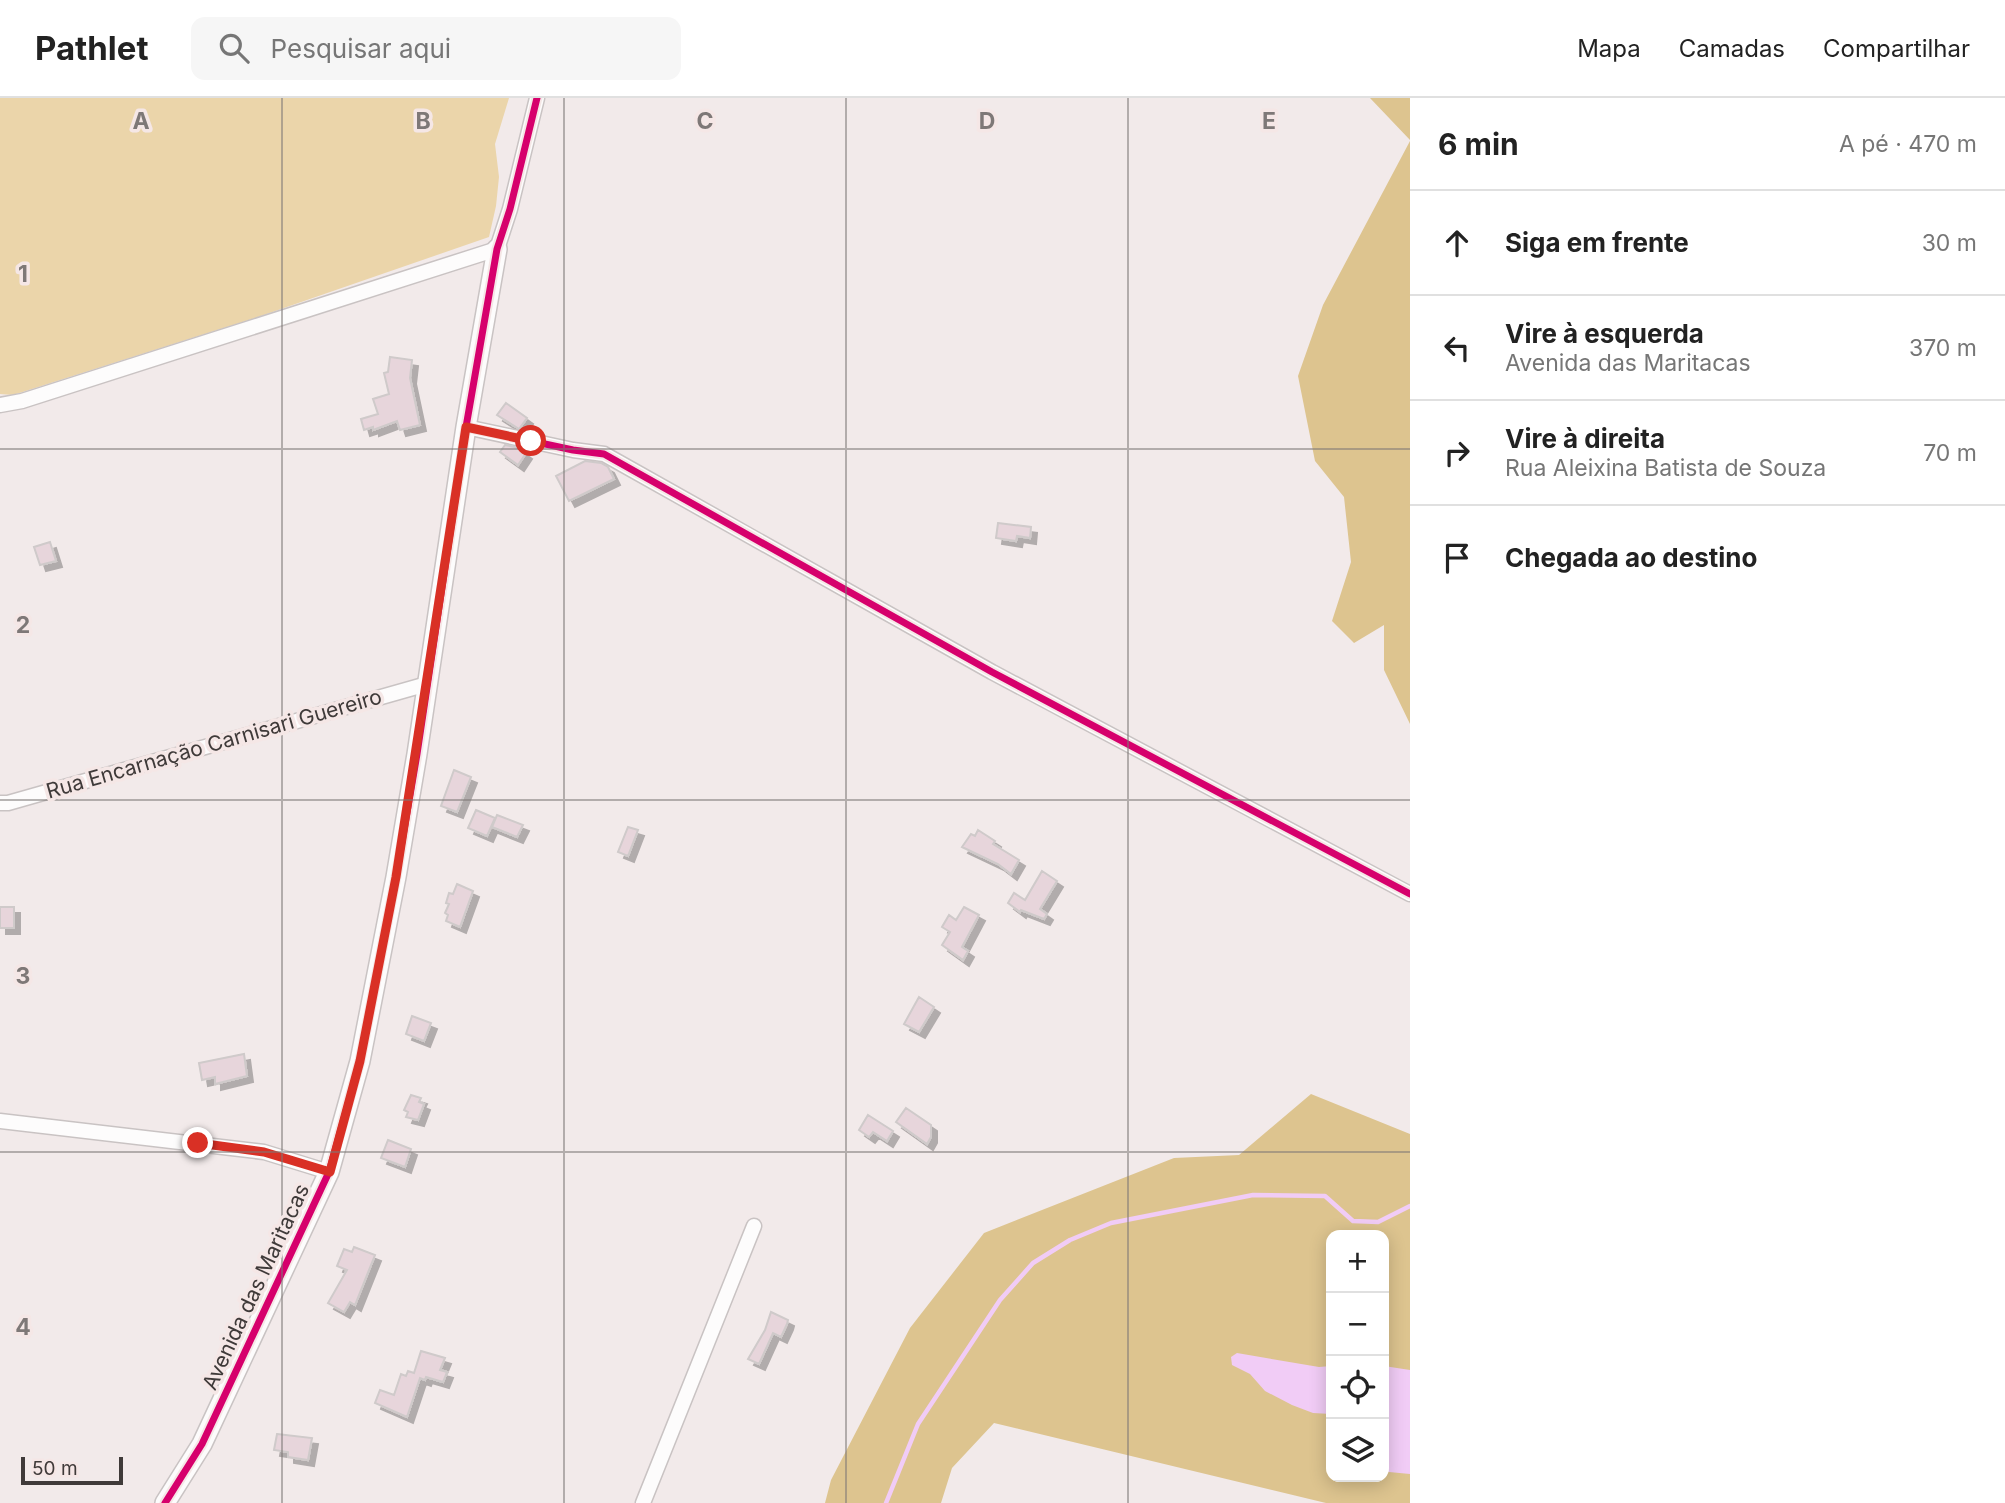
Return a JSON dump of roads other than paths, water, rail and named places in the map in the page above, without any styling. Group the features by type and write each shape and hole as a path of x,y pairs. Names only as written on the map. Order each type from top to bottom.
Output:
{"street":[{"path":"0,405 22,401 497,249 510,209 537,98"},
{"name":"Avenida das Maritacas","path":"165,1503 202,1444 330,1172 363,1048 396,877 466,427 497,249"},
{"path":"466,427 604,454 992,672 1410,894"},
{"name":"Rua Encarnação Carnisari Guereiro","path":"0,803 8,803 427,684"},
{"path":"0,1121 264,1152 330,1172"},
{"path":"643,1503 754,1226"}],"waterway":[{"path":"886,1503 918,1424 1000,1300 1033,1263 1070,1240 1111,1223 1253,1195 1325,1196 1353,1221 1378,1222 1410,1206"}]}
